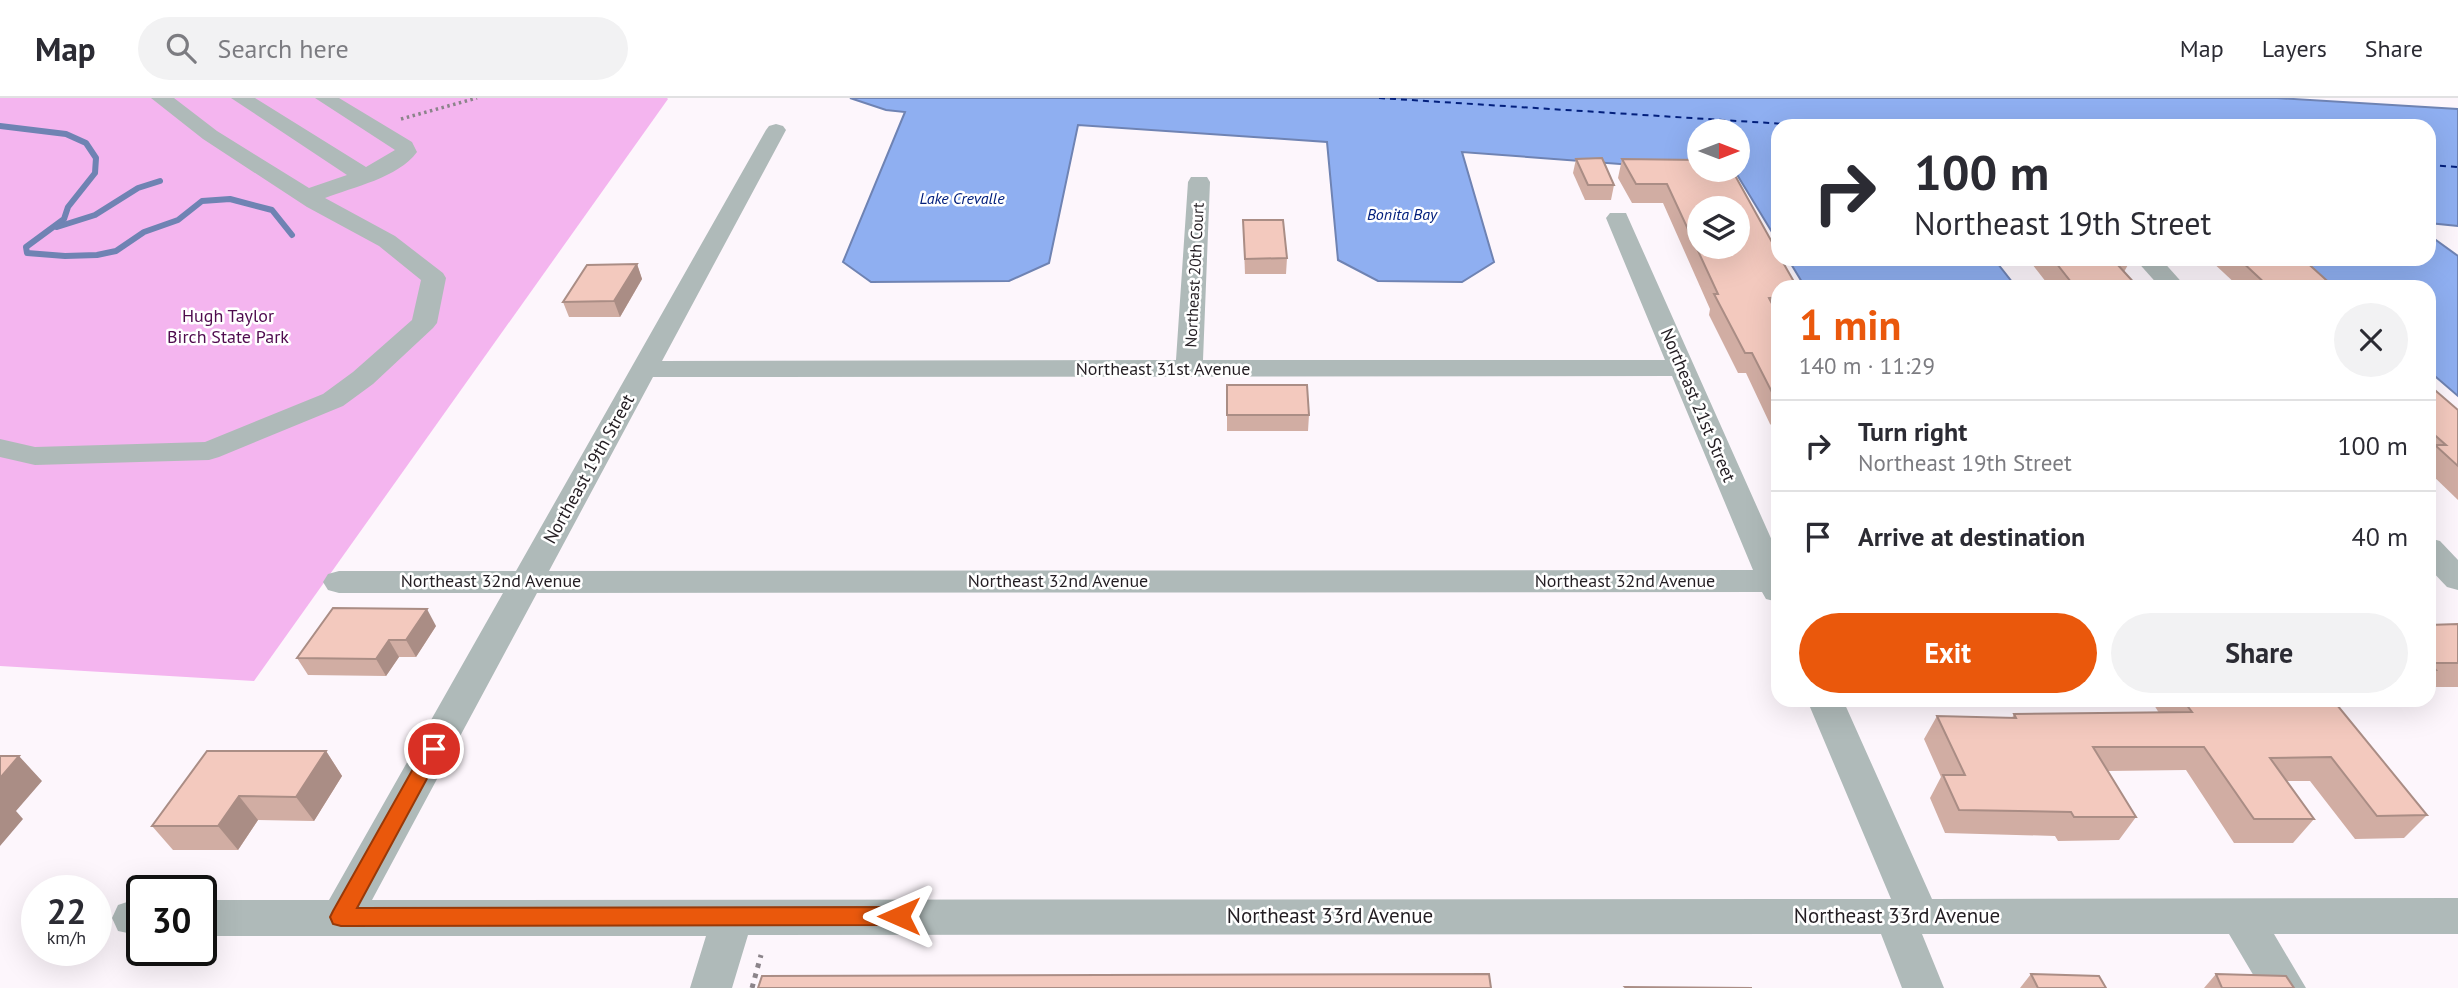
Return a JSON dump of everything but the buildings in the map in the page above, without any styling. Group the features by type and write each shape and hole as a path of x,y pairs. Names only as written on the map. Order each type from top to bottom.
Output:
{"street":[{"path":"0,448 35,456 209,451 333,400 363,378 424,323 434,278 387,241 307,197 210,135 161,98"},
{"path":"241,98 363,175"},
{"path":"307,197 401,159 406,152 404,147 324,98"},
{"name":"Northeast 19th Street","path":"341,917 776,130"},
{"name":"Northeast 20th Court","path":"1189,369 1199,182"},
{"name":"Northeast 21st Street","path":"1618,218 1771,570"},
{"path":"2154,266 2167,280"},
{"name":"Northeast 31st Avenue","path":"645,369 1682,368"},
{"path":"2436,556 2458,580"},
{"path":"2436,580 2458,580"},
{"name":"Northeast 32nd Avenue","path":"339,582 1771,584"},
{"path":"1828,707 1907,916 1923,988"},
{"path":"711,988 733,916"},
{"path":"2240,916 2285,988"},
{"name":"Northeast 33rd Avenue","path":"217,918 2458,916"}],"path":[{"path":"373,128 477,98"},
{"path":"752,988 761,956"}],"green space":[{"name":"Hugh Taylor Birch State Park","path":"0,98 668,99 254,681 0,666"}],"water":[{"path":"850,98 2277,98 2458,109 2458,226 2436,224 2436,119 1771,119 1771,230 1741,182 1750,182 1750,119 1687,119 1687,169 1462,152 1494,262 1462,282 1378,281 1338,260 1327,142 1078,125 1049,263 1009,281 871,282 843,262 905,112 886,110"},
{"path":"2436,240 2458,256 2458,396 2436,377 2436,280 2324,280 2307,266 2436,266"},
{"path":"1792,266 2000,266 2010,280 1801,280"}],"waterway":[{"path":"0,126 66,134 86,143 96,158 95,173 68,207 64,219 26,247 27,253 65,256 97,255 116,251 144,232 178,220 202,201 230,199 272,210 292,235"},
{"path":"57,227 95,215 138,188 160,181"}],"ferry route":[{"path":"1379,98 1771,123"},
{"path":"2436,165 2458,167"}],"route":[{"path":"434,749 341,917 899,916"}],"water label":[{"name":"Lake Crevalle","path":"962,198"},
{"name":"Bonita Bay","path":"1402,214"}]}
